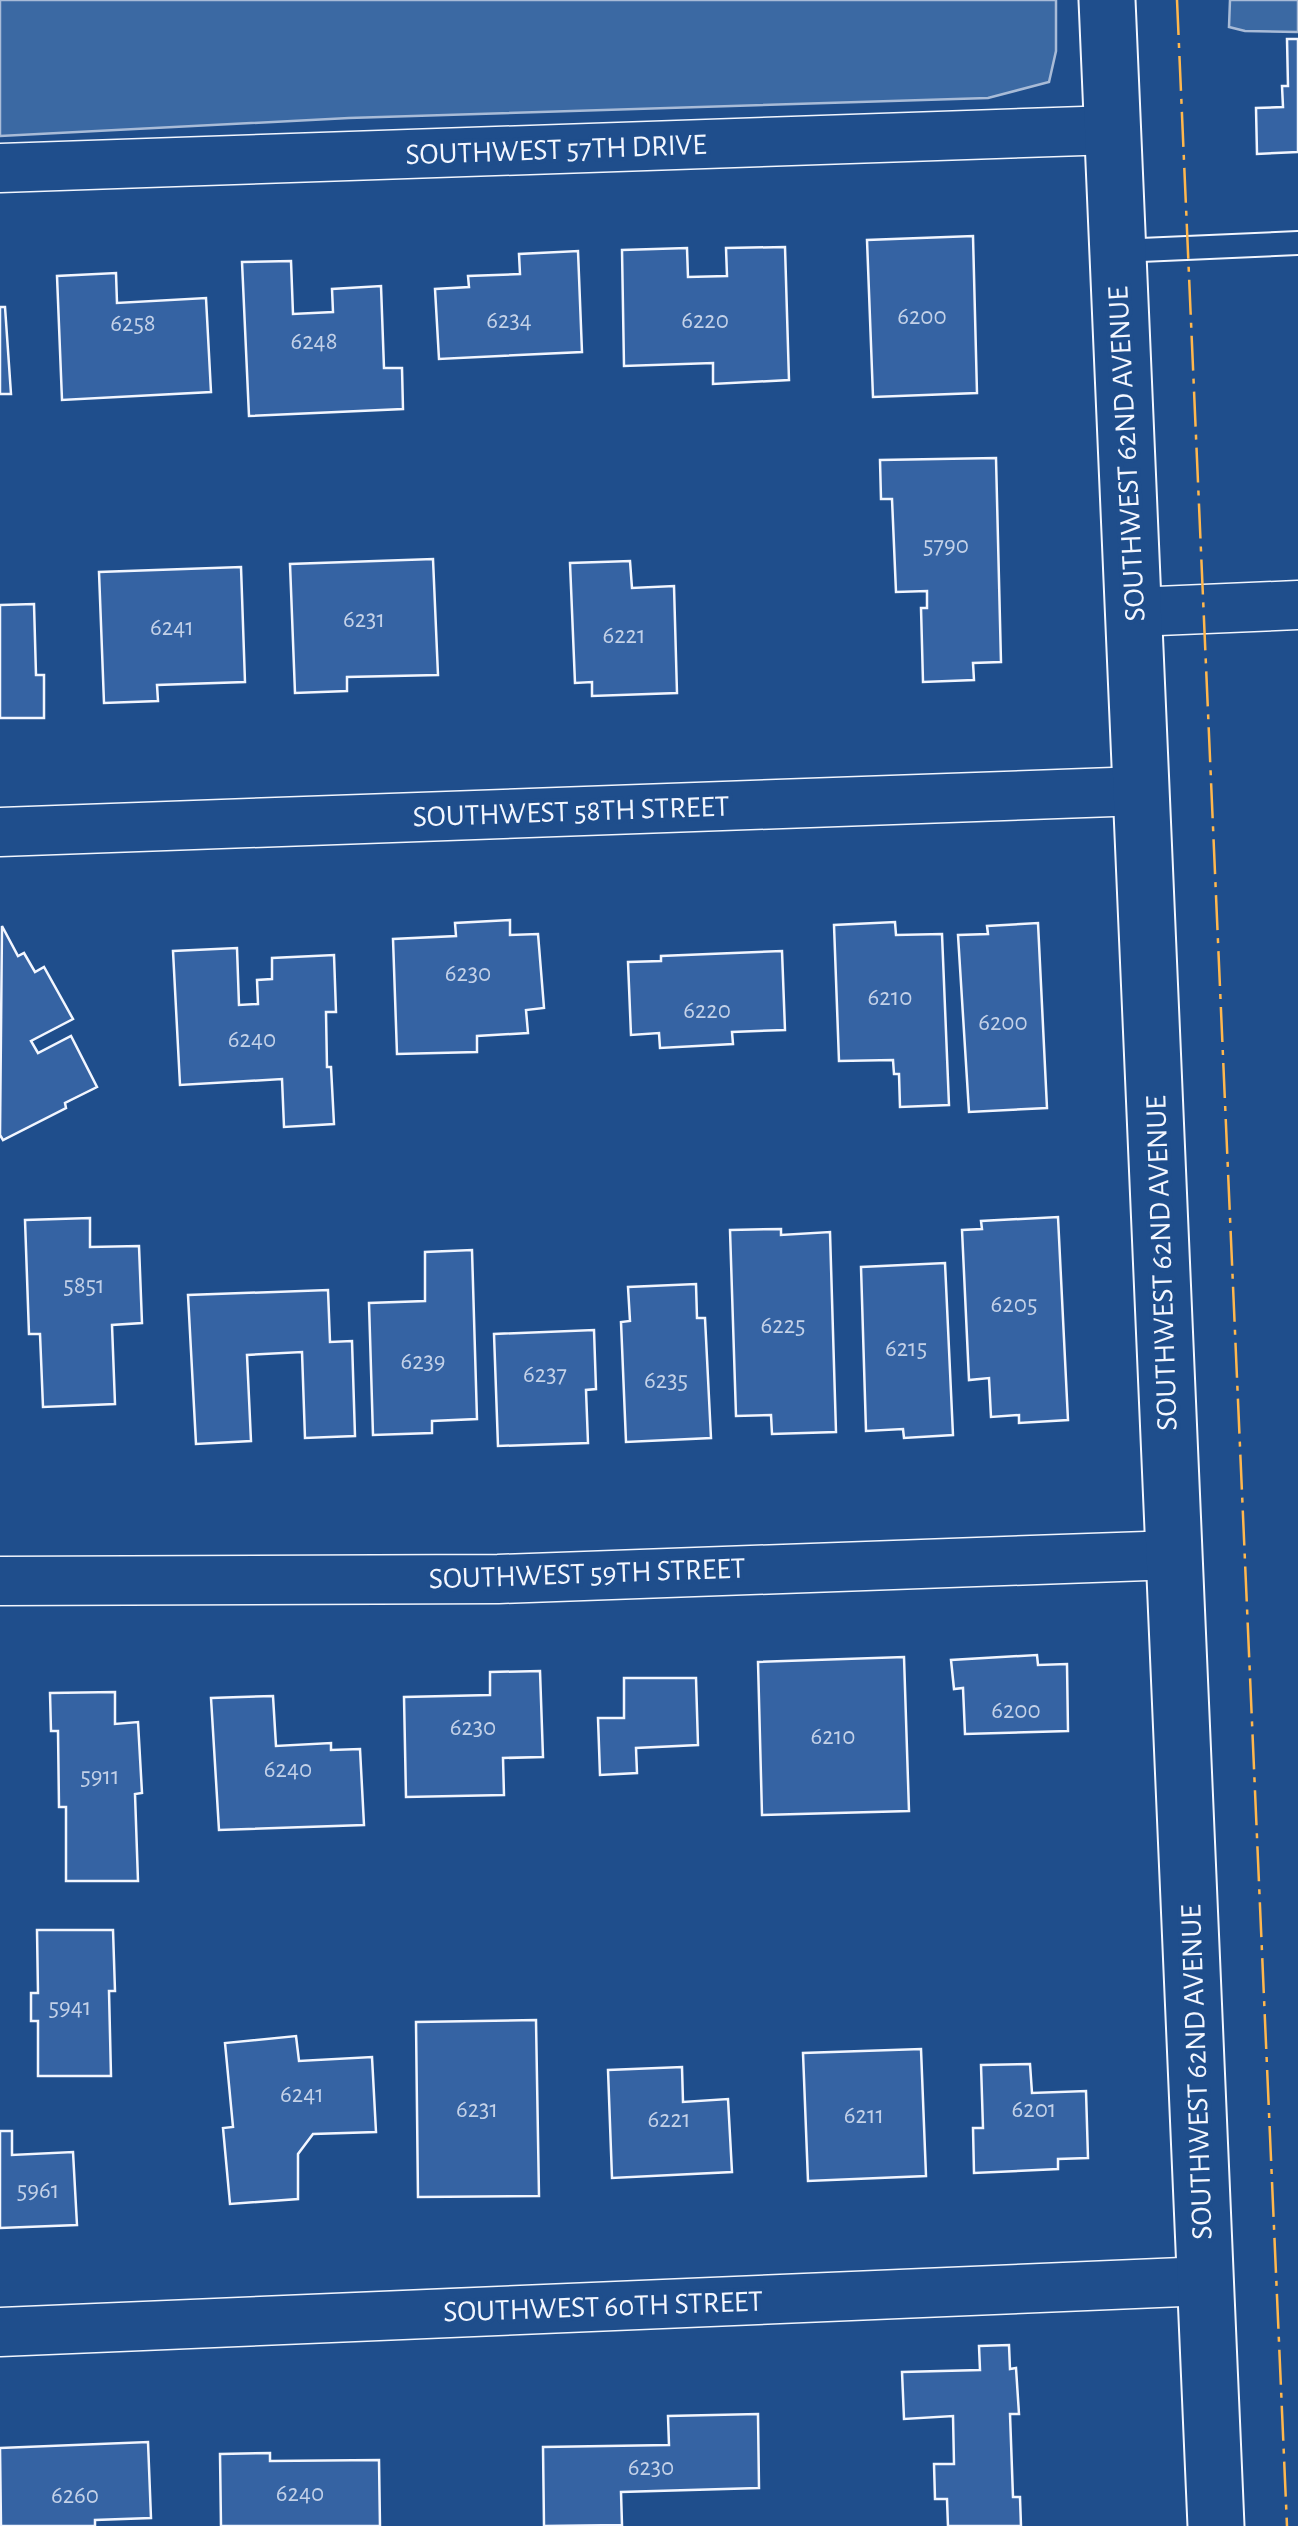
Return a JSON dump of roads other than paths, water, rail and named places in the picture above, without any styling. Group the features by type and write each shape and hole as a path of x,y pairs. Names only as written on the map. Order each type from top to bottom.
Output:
{"street":[{"name":"SOUTHWEST 62ND AVENUE","path":"1107,0 1216,2526"},
{"name":"SOUTHWEST 57TH DRIVE","path":"0,168 1113,130"},
{"path":"1134,612 1298,605"},
{"name":"SOUTHWEST 58TH STREET","path":"0,832 1142,791"},
{"name":"SOUTHWEST 59TH STREET","path":"0,1581 498,1579 1175,1555"},
{"name":"SOUTHWEST 60TH STREET","path":"0,2332 1206,2282"}],"lane":[{"path":"1118,251 1298,243"}],"water":[{"path":"0,0 1056,0 1056,51 1049,82 988,98 349,118 0,136"},
{"path":"1230,0 1298,0 1298,32 1229,27"}]}
